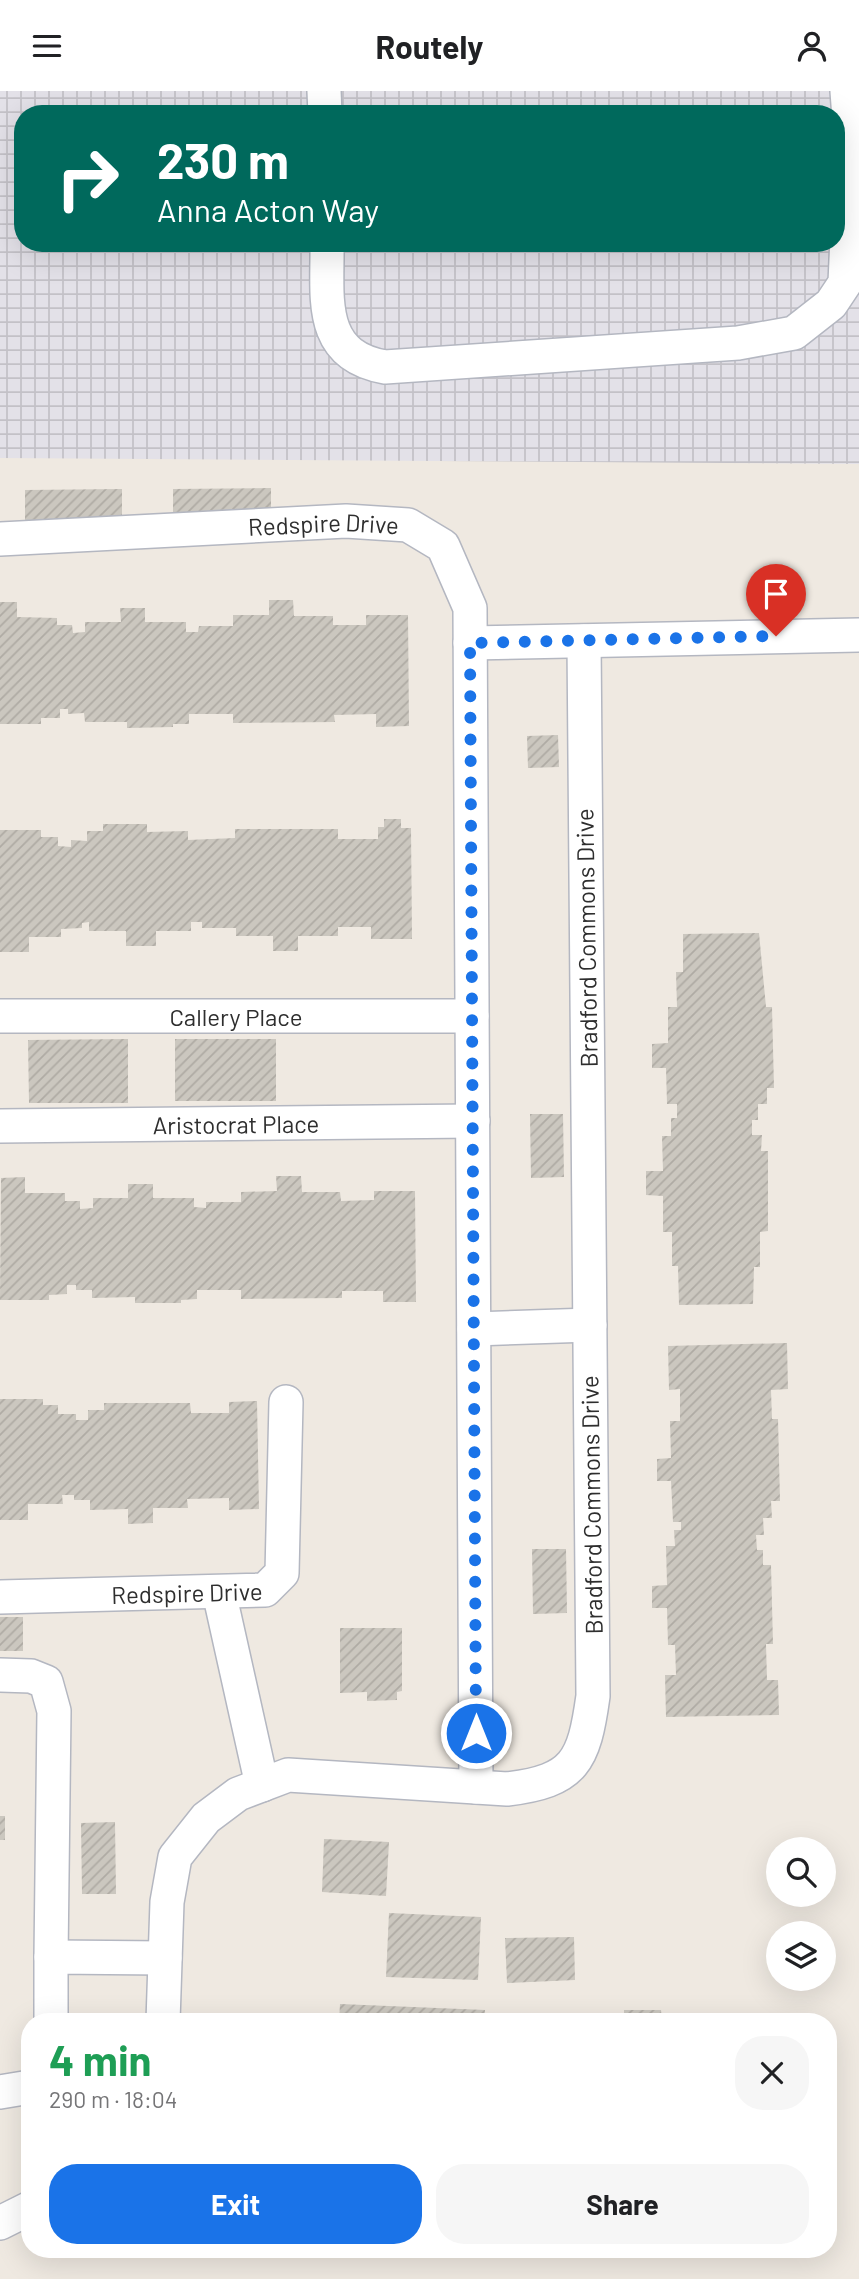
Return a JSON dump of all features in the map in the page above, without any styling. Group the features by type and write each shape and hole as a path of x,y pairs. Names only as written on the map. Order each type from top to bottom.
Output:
{"street":[{"path":"327,252 329,324 341,343 371,365 385,367 738,343 794,333 831,304 845,283 850,145 846,91"},
{"name":"Redspire Drive","path":"0,540 346,521 408,526 443,545 470,608 476,1787"},
{"path":"470,643 859,635"},
{"name":"Bradford Commons Drive","path":"163,2013 167,1902 175,1857 206,1818 238,1794 288,1775 507,1789 537,1786 570,1769 588,1735 593,1696 584,641"},
{"name":"Callery Place","path":"0,1016 472,1016"},
{"name":"Aristocrat Place","path":"0,1126 473,1121"},
{"path":"474,1329 590,1325"},
{"name":"Redspire Drive","path":"0,1597 265,1590 282,1573 286,1402"},
{"path":"219,1593 262,1785"},
{"path":"0,1675 31,1676 46,1682 54,1711 51,2013"},
{"path":"51,1957 165,1958"},
{"path":"0,2092 21,2088"},
{"path":"0,2223 21,2212"}],"shaded area":[{"path":"0,91 859,91 859,464 0,458"}],"building":[{"path":"271,488 271,521 173,522 173,489"},
{"path":"122,489 122,522 25,522 25,490"},
{"path":"269,600 293,600 294,616 333,616 333,625 366,625 366,615 408,615 409,726 376,727 376,714 334,715 335,722 233,723 233,714 189,714 189,724 127,728 127,722 85,722 84,713 68,714 68,709 60,709 60,718 41,718 41,724 0,724 0,602 17,602 17,617 57,618 57,625 72,625 73,633 85,632 85,622 121,622 120,608 145,608 145,622 186,622 186,632 198,632 199,626 233,626 233,615 269,615"},
{"path":"558,735 559,767 528,768 527,736"},
{"path":"384,819 401,819 401,828 411,828 412,939 371,939 371,927 338,927 338,936 298,936 298,951 273,951 273,936 236,936 236,928 202,928 202,922 191,922 191,931 156,931 156,946 126,946 126,931 89,931 89,922 82,923 82,928 61,929 61,937 29,937 29,952 0,952 0,830 41,830 41,837 58,837 58,846 71,847 71,840 87,841 87,831 103,831 103,824 147,824 147,832 188,831 188,840 235,838 235,829 338,829 338,839 378,839 378,827 384,827"},
{"path":"759,933 766,1007 772,1007 774,1088 767,1088 767,1104 758,1104 758,1120 752,1120 752,1135 762,1135 761,1151 768,1151 768,1231 760,1232 760,1267 754,1267 753,1304 679,1305 678,1266 672,1266 672,1232 663,1232 663,1196 646,1195 646,1171 663,1171 662,1136 671,1136 671,1118 677,1118 677,1104 667,1104 666,1068 652,1068 652,1044 668,1043 668,1007 677,1007 676,972 683,972 683,934"},
{"path":"128,1039 128,1103 29,1103 28,1040"},
{"path":"175,1039 276,1039 276,1101 175,1101"},
{"path":"530,1114 563,1114 564,1177 531,1178"},
{"path":"276,1176 301,1176 302,1192 340,1192 341,1201 374,1200 374,1191 415,1191 416,1302 383,1302 383,1291 342,1291 342,1298 241,1299 241,1290 197,1290 197,1299 181,1300 181,1303 135,1303 135,1297 92,1298 92,1290 76,1290 76,1285 67,1285 67,1294 49,1295 49,1300 0,1300 1,1178 25,1177 25,1193 65,1193 65,1201 80,1201 80,1209 93,1208 93,1198 128,1198 128,1184 153,1184 153,1198 194,1198 194,1207 206,1208 206,1202 241,1202 241,1192 277,1191"},
{"path":"787,1343 788,1389 771,1390 772,1419 778,1419 780,1501 771,1501 772,1518 763,1518 764,1535 756,1535 757,1550 763,1550 763,1565 771,1565 773,1644 766,1644 767,1680 778,1680 779,1715 666,1717 665,1675 676,1675 675,1645 668,1645 667,1608 652,1608 652,1586 667,1585 666,1546 675,1546 674,1530 681,1530 681,1522 673,1522 671,1481 657,1481 657,1459 671,1458 670,1421 680,1421 680,1389 669,1390 668,1346"},
{"path":"0,1399 43,1399 43,1405 58,1405 58,1414 76,1414 76,1420 88,1420 88,1410 104,1410 104,1403 190,1403 191,1413 229,1413 229,1402 257,1401 259,1509 229,1510 229,1498 187,1499 188,1508 153,1508 153,1523 128,1524 128,1509 90,1510 90,1500 74,1500 74,1495 62,1495 63,1504 28,1504 28,1520 0,1520"},
{"path":"532,1549 566,1549 567,1613 533,1614"},
{"path":"0,1617 23,1617 23,1651 0,1651"},
{"path":"340,1628 402,1628 402,1691 397,1692 397,1700 367,1701 367,1692 340,1693"},
{"path":"0,1816 5,1816 5,1840 0,1840"},
{"path":"115,1822 116,1894 82,1894 81,1823"},
{"path":"324,1839 389,1842 386,1896 322,1892"},
{"path":"389,1913 481,1917 478,1980 386,1977"},
{"path":"574,1937 575,1980 507,1983 505,1938"},
{"path":"340,2004 485,2010 485,2013 339,2013"},
{"path":"624,2010 661,2010 661,2013 624,2013"}],"route":[{"path":"476,1733 470,643 776,636"}]}
